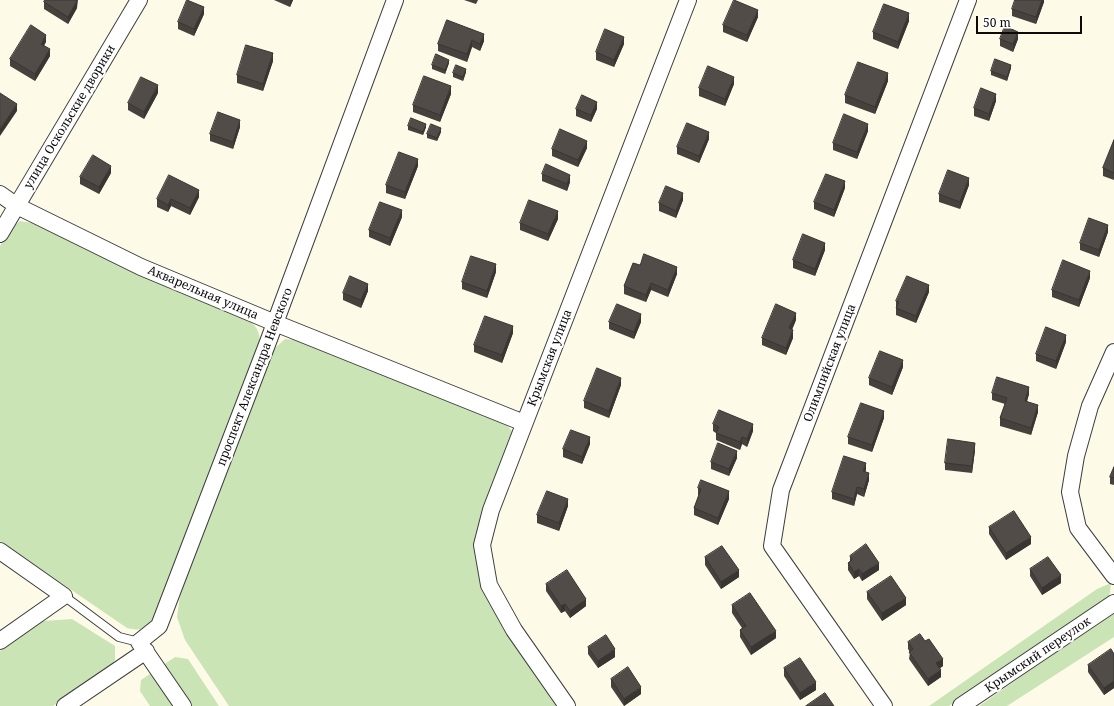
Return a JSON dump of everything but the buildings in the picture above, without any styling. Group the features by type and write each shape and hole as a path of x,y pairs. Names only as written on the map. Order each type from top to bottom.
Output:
{"street":[{"name":"улица Оскольские дворики","path":"0,234 140,0"},
{"name":"проспект Александра Невского","path":"65,706 142,647 159,626 275,323 395,0"},
{"name":"Крымская улица","path":"567,706 514,630 489,585 482,545 491,510 688,0"},
{"name":"Олимпийская улица","path":"884,706 772,546 781,490 968,0"},
{"name":"Акварельная улица","path":"0,194 17,206 141,267 524,424"},
{"path":"1114,352 1090,406 1076,456 1070,492 1078,528 1114,576"},
{"path":"0,551 64,596 0,641"},
{"name":"Крымский переулок","path":"961,706 1114,603"},
{"path":"142,647 183,706"}],"lane":[{"path":"64,596 119,637 142,647"}],"green space":[{"path":"20,221 32,223 242,316 252,323 258,332 260,341 156,620 143,629 127,628 0,541 0,246 10,229"},
{"path":"285,339 296,340 503,421 512,431 511,445 478,565 559,706 229,706 185,640 177,617 180,595 274,349"},
{"path":"1111,583 1109,599 949,706 929,706 1097,589"},
{"path":"1114,612 1114,637 1007,706 979,706"},
{"path":"72,619 115,646 115,660 108,669 53,706 0,706 0,651 43,621"},
{"path":"175,657 188,659 219,706 150,706 140,691 141,680"}]}
